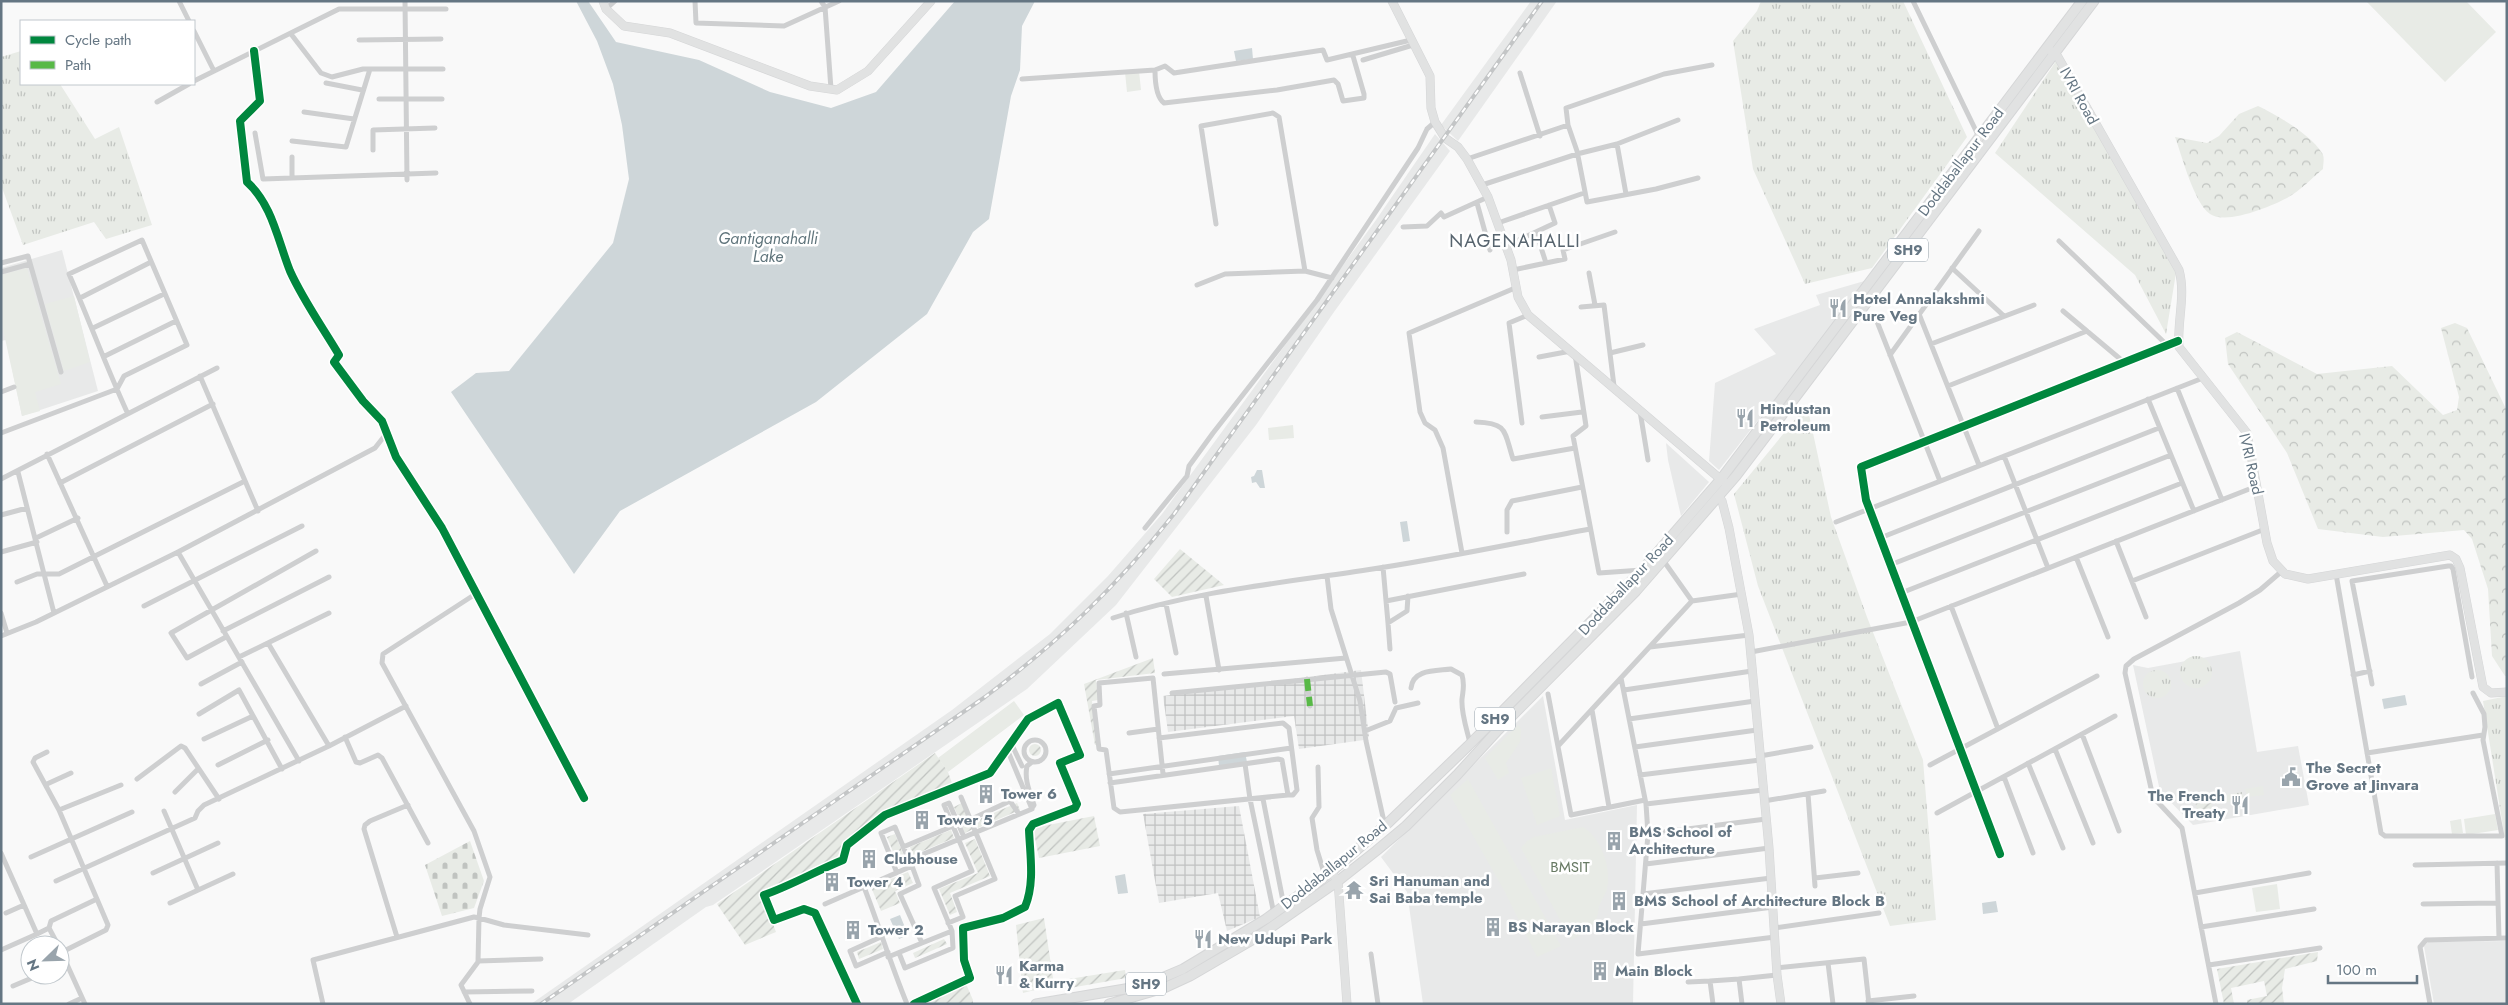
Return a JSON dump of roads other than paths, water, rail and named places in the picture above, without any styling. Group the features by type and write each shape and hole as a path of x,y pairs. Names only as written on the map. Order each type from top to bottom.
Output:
{"main road":[{"name":"Doddaballapur Road","path":"1036,1004 1125,989 1157,980 1204,958 1274,914 1328,874 1385,826 1470,744 1642,570 1714,493 1728,485 1890,274 2082,1"},
{"name":"Doddaballapur Road","path":"1109,1004 1164,988 1190,976 1257,937 1338,881 1406,826 1566,664 1663,560 1714,493 1721,479 1979,138 2050,49 2094,1"}],"street":[{"path":"179,1 188,20"},
{"path":"405,1 407,177"},
{"path":"615,1 605,5 624,26 670,33 810,86 837,90 868,71 931,1"},
{"path":"695,1 696,23 784,26 840,1"},
{"path":"821,1 825,7 831,89"},
{"path":"1392,1 1430,76 1431,108 1436,122 1444,138 1458,147 1467,159 1488,197 1506,246 1513,270 1515,288 1528,315 1640,408 1728,485"},
{"path":"1913,1 1979,138"},
{"path":"195,80 339,9 446,9"},
{"path":"195,33 214,71"},
{"path":"291,34 321,73 332,77 370,69 444,69"},
{"path":"359,40 441,39"},
{"path":"1353,56 1393,44 1412,43"},
{"path":"1393,44 1386,52 1362,59 1395,52 1412,43"},
{"path":"1393,44 1395,52"},
{"name":"IVRI Road","path":"2050,49 2179,270 2183,285 2179,347 2248,433 2265,529 2273,561 2282,571"},
{"path":"1022,79 1155,70 1165,66 1174,73 1323,50 1327,60 1353,52 1364,98 1343,101 1337,82 1334,80 1277,90 1164,103 1158,95 1155,70"},
{"path":"254,51 260,101 240,121 247,182 258,192 280,238 291,272 339,355 334,362 382,422 396,457 448,539 584,798"},
{"path":"1698,178 1656,189 1586,202 1577,154 1568,125 1566,111 1570,106 1634,86 1664,74 1712,64"},
{"path":"292,141 346,147 370,69"},
{"path":"1520,73 1540,136"},
{"path":"326,83 362,90"},
{"path":"176,85 178,90"},
{"path":"157,102 187,85"},
{"path":"379,99 442,99"},
{"path":"304,112 354,119"},
{"path":"1216,224 1201,126 1273,113 1279,117 1305,271"},
{"path":"1482,184 1577,154 1616,144 1678,120"},
{"path":"1145,528 1186,476 1189,466 1213,433 1332,278 1418,148 1427,129 1436,122"},
{"path":"1467,159 1568,125"},
{"path":"373,150 374,130 435,128"},
{"path":"255,133 262,179 407,177 436,173"},
{"path":"1616,144 1626,194"},
{"path":"292,157 292,178"},
{"path":"1498,223 1584,193"},
{"path":"1403,227 1427,226 1441,214 1444,217 1488,197"},
{"path":"1477,203 1490,250"},
{"path":"1506,246 1555,223 1549,205"},
{"path":"1890,355 1979,231"},
{"path":"1536,232 1546,263"},
{"path":"1513,270 1565,258 1563,250 1616,232"},
{"path":"1,433 117,389 124,376 187,345 142,240 69,274 105,356 117,389 127,412"},
{"path":"2059,241 2168,346"},
{"path":"1,263 28,256 61,372"},
{"path":"80,298 151,262"},
{"path":"1,272 30,264"},
{"path":"1952,268 2004,316"},
{"path":"1197,285 1225,274 1305,271 1332,278"},
{"path":"1588,273 1595,305"},
{"path":"1462,553 1443,448 1435,430 1425,423 1420,412 1409,333 1515,288"},
{"path":"93,328 164,294"},
{"path":"1931,344 2034,304"},
{"path":"1581,307 1604,305 1614,386"},
{"path":"2063,311 2124,363"},
{"path":"1919,314 1979,465"},
{"path":"1522,423 1509,323 1528,315"},
{"path":"1876,318 1940,481"},
{"path":"105,356 176,321"},
{"path":"1948,386 2087,331"},
{"path":"2000,854 1869,509 1861,467 2178,341"},
{"path":"1610,353 1643,345"},
{"path":"1538,357 1573,352"},
{"path":"1573,352 1582,412 1586,426 1573,436 1599,573 1642,570"},
{"path":"1,479 18,472 127,412 217,368"},
{"path":"200,376 258,511"},
{"path":"1836,522 2203,378"},
{"path":"1,392 14,387"},
{"path":"2176,388 2222,500"},
{"path":"2148,399 2194,511"},
{"path":"60,483 213,404"},
{"path":"1640,408 1648,460"},
{"path":"1542,417 1582,412"},
{"path":"1476,422 1496,423 1504,430 1512,458 1575,448"},
{"path":"1880,538 2159,428"},
{"path":"1,636 54,613 258,511 375,448 386,434"},
{"path":"48,454 107,586"},
{"path":"1890,565 2170,455"},
{"path":"2004,456 2048,568"},
{"path":"18,472 54,613"},
{"path":"17,582 37,574 59,574 245,481"},
{"path":"1900,593 2182,483"},
{"path":"1751,652 1911,622 2257,486"},
{"path":"1507,532 1507,510 1512,501 1582,487"},
{"path":"1714,493 1722,501 1729,528 1749,635 1769,848 1777,972 1781,1004"},
{"path":"1,516 27,508"},
{"path":"1,552 36,540 78,518"},
{"path":"144,606 302,526"},
{"path":"1113,618 1126,613 1206,596 1383,567 1590,529"},
{"path":"2132,581 2265,529"},
{"path":"2116,541 2146,617"},
{"path":"316,551 172,632 183,655 187,658 225,634 329,577"},
{"path":"178,552 299,761"},
{"path":"2216,1004 2182,828 2153,797 2125,673 2126,666 2260,590 2282,571 2296,578 2308,579 2450,555 2456,559 2460,568 2472,677"},
{"path":"2076,557 2108,637"},
{"path":"1663,560 1692,602"},
{"path":"2372,684 2352,581 2452,566 2469,638 2484,689 2494,694 2507,692"},
{"path":"1383,567 1390,649"},
{"path":"1386,601 1524,574"},
{"path":"2336,574 2381,834 2386,836 2499,837 2502,833 2483,735 2485,731 2484,714 2474,694 2484,689"},
{"path":"1327,576 1331,609 1346,658 1354,675 1385,826"},
{"path":"470,1004 461,985 478,961 480,908 490,877 474,831 382,663 383,654 477,593"},
{"path":"1558,746 1692,602 1742,594"},
{"path":"1206,596 1219,670"},
{"path":"1388,623 1407,611 1408,596"},
{"path":"1166,604 1176,653"},
{"path":"1951,606 1998,729"},
{"path":"1,613 7,633"},
{"path":"201,684 268,643 329,613"},
{"path":"1126,613 1136,658"},
{"path":"1649,648 1749,635"},
{"path":"268,643 329,746"},
{"path":"1164,674 1346,658"},
{"path":"1411,688 1412,681 1419,674 1451,668 1462,675 1465,686 1462,700 1464,718 1470,744"},
{"path":"1624,690 1752,671"},
{"path":"2353,675 2370,671"},
{"path":"1172,693 1307,679 1389,673 1394,702"},
{"path":"1930,765 2097,676"},
{"path":"1159,738 1283,723 1289,728 1297,790 1293,795 1263,799 1120,812 1114,808 1106,750 1099,749 1094,706 1100,705 1099,683 1153,678 1162,774"},
{"path":"1622,678 1645,802 1648,834 1638,954 1775,937"},
{"path":"1307,679 1310,706"},
{"path":"199,714 237,690 268,740 282,769"},
{"path":"1548,694 1571,814 1645,802 1763,790"},
{"path":"1629,719 1755,701"},
{"path":"857,1004 815,913 804,909 774,920 764,895 799,882 811,873 843,860 847,845 885,816 990,773 1028,719 1058,703 1080,755 1060,763 1076,804 1075,808 1033,824 1029,830 1031,878 1025,906 1003,918 963,928 964,960 970,978 914,1004"},
{"path":"1365,731 1384,726 1390,721 1399,706 1418,703"},
{"path":"56,881 172,830 195,818 198,811 219,799 299,761 406,706"},
{"path":"1592,710 1608,807"},
{"path":"204,739 253,716"},
{"path":"1937,812 2115,716"},
{"path":"1129,733 1158,730"},
{"path":"1635,747 1757,730"},
{"path":"2082,734 2119,830"},
{"path":"2367,753 2483,735"},
{"path":"345,738 356,762 360,763 378,755 382,758 428,843"},
{"path":"218,765 268,740"},
{"path":"1032,762 1026,758 1024,751 1026,744 1036,740 1044,746 1045,753 1039,761 1032,762 1026,766 1029,792 1034,805 1032,809"},
{"path":"1011,743 1022,766"},
{"path":"137,779 181,746 185,748 219,799"},
{"path":"1640,775 1760,758 1811,747"},
{"path":"1109,774 1292,748"},
{"path":"1007,749 1032,809"},
{"path":"2055,749 2093,843"},
{"path":"47,752 33,759 59,810 108,925 107,929 70,946"},
{"path":"1110,782 1282,760 1288,795"},
{"path":"2028,763 2063,848"},
{"path":"1245,764 1250,799 1274,914"},
{"path":"1318,767 1320,808 1312,818 1317,850 1328,874 1338,881 1347,1004"},
{"path":"175,792 198,769"},
{"path":"46,784 71,772"},
{"path":"2004,777 2034,854"},
{"path":"59,810 121,785"},
{"path":"1764,801 1824,791"},
{"path":"1808,794 1815,886"},
{"path":"948,923 963,917 955,896 995,880 961,797"},
{"path":"1263,799 1284,906"},
{"path":"903,847 1010,802 1019,814"},
{"path":"397,937 364,829 365,825 370,821 408,805"},
{"path":"909,860 1032,809"},
{"path":"31,857 132,812"},
{"path":"164,812 198,890"},
{"path":"1648,834 1766,819"},
{"path":"899,953 905,968 953,948 952,931 934,888 972,871 956,825"},
{"path":"897,873 880,833 895,827 919,886 900,894 922,943"},
{"path":"153,873 218,843"},
{"path":"1646,864 1769,848"},
{"path":"1,854 37,934"},
{"path":"2497,863 2499,938"},
{"path":"2415,865 2507,863"},
{"path":"825,904 912,866"},
{"path":"1815,878 1858,873"},
{"path":"2195,893 2309,873"},
{"path":"170,902 233,874"},
{"path":"1643,894 1771,878"},
{"path":"864,887 907,1004"},
{"path":"53,935 50,928 51,921 97,899"},
{"path":"2423,904 2497,902"},
{"path":"6,913 24,906"},
{"path":"1641,924 1773,907"},
{"path":"2202,927 2314,909"},
{"path":"1774,928 1879,913"},
{"path":"323,1004 314,960 397,937 468,919 479,918 504,925 541,928 588,936"},
{"path":"1,950 50,928"},
{"path":"883,936 850,951 856,966 888,954 899,953 952,931"},
{"path":"2430,1004 2420,947 2426,940 2507,938"},
{"path":"2208,965 2320,948"},
{"path":"1371,954 1378,1004"},
{"path":"478,961 541,959"},
{"path":"1688,982 1739,979 1828,963 1864,959 1868,1002 1914,996"},
{"path":"1828,963 1833,1004"},
{"path":"69,1004 84,1001 70,970"},
{"path":"1739,979 1742,1004"},
{"path":"1710,981 1713,1004"},
{"path":"13,986 20,983"},
{"path":"464,992 532,991"}],"water":[{"name":"Gantiganahalli Lake","path":"576,1 588,1 616,42 699,60 770,92 831,108 876,92 955,1 1035,1 1022,26 1020,70 1011,96 989,219 973,232 927,314 816,402 620,511 574,574 451,392 476,373 509,371 613,243 629,179 622,125 613,84 597,41"},
{"path":"1252,48 1253,59 1236,61 1234,51"},
{"path":"1257,470 1262,470 1265,488 1260,488 1256,482 1252,483 1251,477 1254,476"},
{"path":"1407,521 1410,541 1403,542 1400,522"},
{"path":"2405,695 2407,705 2384,709 2382,699"},
{"path":"1245,752 1247,762 1219,766 1218,756"},
{"path":"1125,874 1128,893 1118,894 1115,876"},
{"path":"1996,901 1998,912 1983,914 1982,903"},
{"path":"900,915 908,935 899,939 890,919"}],"railway":[{"path":"541,1004 985,697 1063,634 1086,612 1130,566 1174,514 1542,1"}],"place":[{"name":"Hotel Annalakshmi Pure Veg","path":"1838,308"},
{"name":"Hindustan Petroleum","path":"1745,418"},
{"name":"The Secret Grove at Jinvara","path":"2291,777"},
{"name":"Tower 6","path":"986,794"},
{"name":"The French Treaty","path":"2240,805"},
{"name":"Tower 5","path":"922,820"},
{"name":"BMS School of Architecture","path":"1614,841"},
{"name":"Clubhouse","path":"869,859"},
{"name":"Tower 4","path":"832,882"},
{"name":"Sri Hanuman and Sai Baba temple","path":"1354,890"},
{"name":"BMS School of Architecture Block B","path":"1619,901"},
{"name":"BS Narayan Block","path":"1493,927"},
{"name":"Tower 2","path":"853,930"},
{"name":"New Udupi Park","path":"1203,939"},
{"name":"Main Block","path":"1600,971"},
{"name":"Karma & Kurry","path":"1004,975"}],"district":[{"name":"NAGENAHALLI","path":"1515,241"}],"park label":[{"name":"BMSIT","path":"1570,867"}]}
